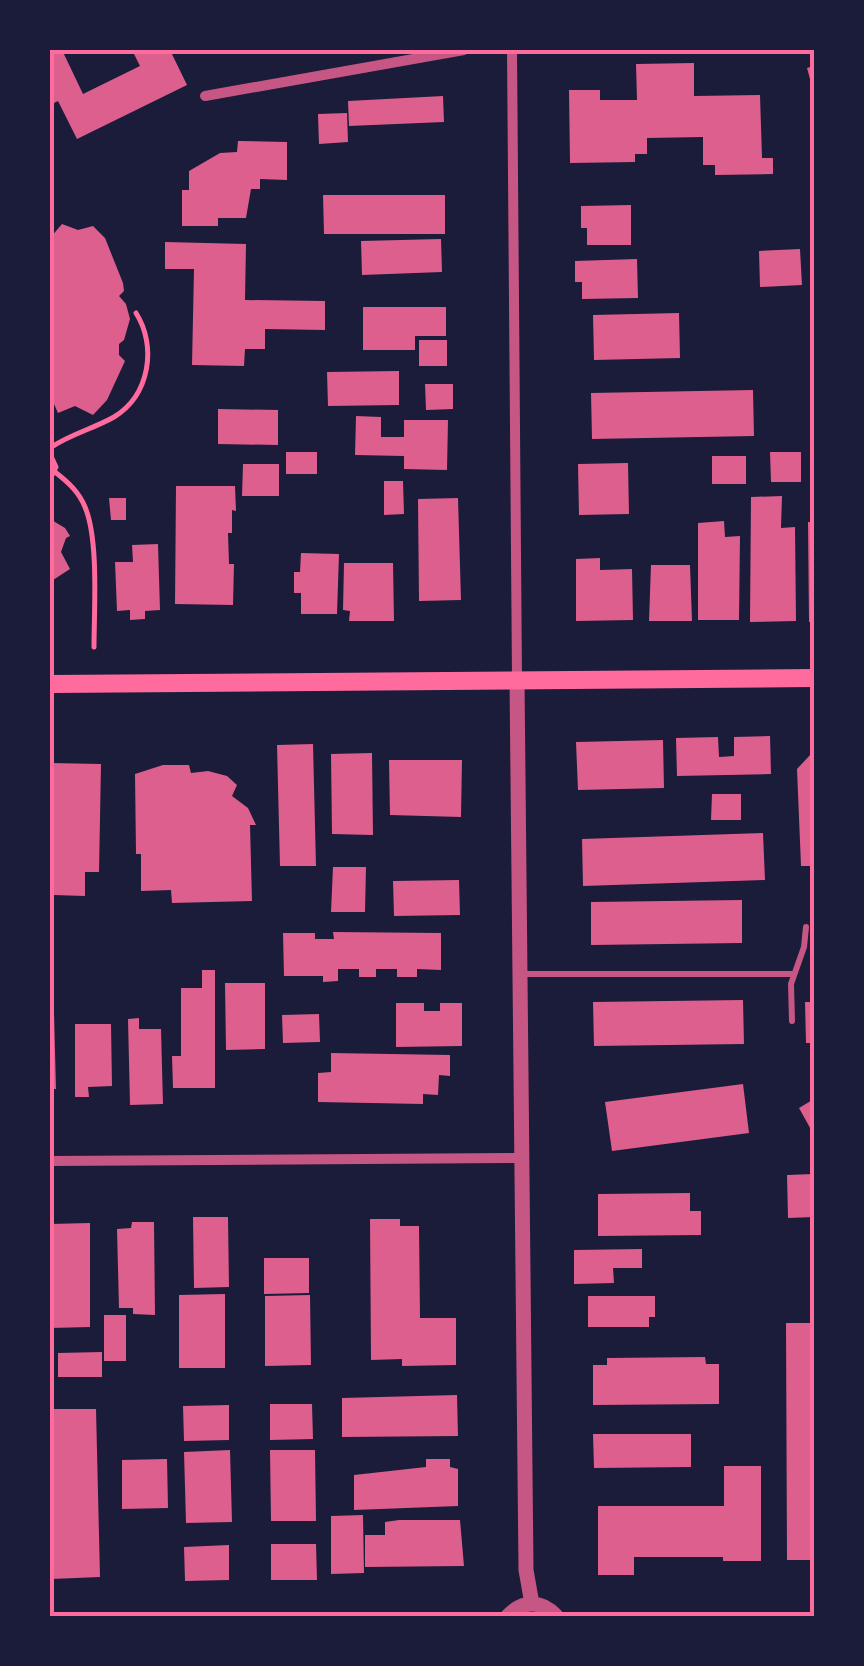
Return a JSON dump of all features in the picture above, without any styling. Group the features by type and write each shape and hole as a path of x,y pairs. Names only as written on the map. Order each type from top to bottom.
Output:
{"main road":[{"path":"50,684 814,678"}],"street":[{"path":"205,96 464,50"},
{"path":"512,50 520,1158 526,1570 532,1604"},
{"path":"50,1162 520,1158"},
{"path":"508,1616 518,1607 532,1604 546,1607 556,1616"}],"lane":[{"path":"792,1021 793,974 804,947 806,927"},
{"path":"520,974 793,974"}],"path":[{"path":"50,479 56,462 50,451 86,427 116,416 136,396 149,355 147,329 136,313"},
{"path":"55,472 76,490 86,508 94,647"}],"building":[{"path":"50,50 62,50 83,94 140,66 132,50 170,50 187,85 77,139 58,101 50,105"},
{"path":"694,63 694,96 760,95 762,158 773,158 773,174 715,175 715,165 703,165 703,137 647,138 647,154 635,154 635,162 570,163 569,90 600,90 600,100 637,100 636,64"},
{"path":"814,66 814,89 813,90 807,68"},
{"path":"443,96 444,122 349,126 348,101"},
{"path":"347,113 348,142 319,144 318,114"},
{"path":"238,141 287,142 287,180 260,179 260,189 251,189 246,218 218,218 218,226 182,226 182,190 189,190 189,171 220,153 237,152"},
{"path":"323,195 445,195 445,234 324,234"},
{"path":"631,205 631,245 587,245 587,228 581,228 581,206"},
{"path":"62,224 78,230 93,226 105,238 123,283 124,291 119,296 130,319 119,344 119,355 125,361 107,400 93,415 75,406 58,413 50,395 50,238"},
{"path":"441,239 442,272 362,275 361,241"},
{"path":"165,242 246,244 245,300 325,301 325,330 265,329 265,349 245,349 244,366 192,365 194,269 165,269"},
{"path":"800,249 802,285 760,287 759,251"},
{"path":"637,259 638,298 582,299 582,282 575,282 575,261"},
{"path":"363,307 446,307 446,336 415,336 415,350 363,350"},
{"path":"679,313 680,358 594,360 593,315"},
{"path":"419,340 447,340 447,366 419,366"},
{"path":"399,371 399,405 328,406 327,372"},
{"path":"425,384 453,384 453,409 426,410"},
{"path":"753,390 754,436 592,439 591,393"},
{"path":"218,409 278,410 278,445 218,444"},
{"path":"356,416 381,417 381,437 404,437 404,420 448,420 447,470 404,469 404,456 355,455"},
{"path":"286,452 317,452 317,474 286,474"},
{"path":"770,452 801,452 801,482 771,482"},
{"path":"712,456 746,456 746,484 712,484"},
{"path":"628,463 629,514 579,515 578,464"},
{"path":"243,464 279,464 279,496 242,496"},
{"path":"384,481 403,481 404,514 384,515"},
{"path":"176,486 235,486 236,511 232,510 232,533 228,533 229,564 234,564 233,605 175,604"},
{"path":"782,496 781,528 795,527 796,621 750,622 751,497"},
{"path":"109,498 126,498 126,520 111,520"},
{"path":"458,498 461,600 419,601 418,499"},
{"path":"50,519 70,536 61,552 70,569 50,582"},
{"path":"724,521 725,537 740,536 739,620 698,620 698,523"},
{"path":"808,522 814,522 814,622 809,622"},
{"path":"158,544 160,610 145,611 145,619 130,620 130,610 117,611 115,562 133,562 132,545"},
{"path":"301,553 339,554 337,614 301,614 301,593 294,593 294,572 300,572"},
{"path":"600,558 600,570 632,569 633,620 576,621 576,559"},
{"path":"344,563 393,563 394,621 349,621 350,611 343,610"},
{"path":"651,565 690,565 692,621 649,621"},
{"path":"770,736 771,774 677,776 676,738 718,737 719,757 734,756 734,737"},
{"path":"663,740 664,788 578,790 576,742"},
{"path":"313,744 316,866 280,866 277,745"},
{"path":"372,753 373,835 332,834 331,754"},
{"path":"811,754 814,866 801,866 797,769"},
{"path":"389,760 462,760 461,817 390,815"},
{"path":"50,763 101,764 99,872 85,872 85,896 53,895"},
{"path":"163,765 189,765 191,773 208,771 227,776 237,785 232,796 248,808 256,825 250,825 252,901 172,903 171,890 141,891 141,854 136,854 135,774"},
{"path":"712,794 741,794 741,820 711,820"},
{"path":"763,833 765,880 583,886 582,839"},
{"path":"333,867 366,867 365,912 331,912"},
{"path":"459,880 460,915 394,916 393,881"},
{"path":"742,900 742,943 591,945 591,902"},
{"path":"333,932 441,933 441,970 417,969 417,977 397,977 397,969 376,969 376,977 359,977 359,969 338,969 338,981 323,982 323,976 284,976 283,933 315,933 315,939 334,939"},
{"path":"202,970 215,970 215,1088 173,1088 172,1056 181,1056 181,988 202,988"},
{"path":"225,983 265,983 265,1049 226,1050"},
{"path":"743,1000 744,1044 594,1046 593,1002"},
{"path":"805,1002 814,1002 814,1043 806,1043"},
{"path":"396,1003 424,1003 424,1011 440,1011 440,1003 462,1003 462,1046 396,1047"},
{"path":"54,1012 56,1089 50,1089 50,1013"},
{"path":"319,1014 320,1042 283,1043 282,1015"},
{"path":"139,1018 139,1029 161,1029 163,1104 130,1105 128,1019"},
{"path":"75,1024 111,1024 112,1086 88,1087 89,1097 75,1097"},
{"path":"331,1053 450,1055 450,1076 439,1075 438,1095 423,1094 423,1104 318,1102 318,1073 331,1072"},
{"path":"743,1084 749,1133 612,1151 605,1102"},
{"path":"814,1099 814,1135 799,1108"},
{"path":"814,1174 814,1217 788,1218 787,1175"},
{"path":"690,1193 690,1211 701,1211 701,1235 598,1236 598,1194"},
{"path":"193,1217 228,1217 229,1287 194,1288"},
{"path":"370,1219 400,1219 400,1226 419,1226 420,1318 456,1318 456,1365 402,1366 402,1359 371,1360"},
{"path":"132,1222 154,1222 155,1315 133,1314 133,1308 119,1308 117,1229 131,1228"},
{"path":"90,1223 90,1327 50,1328 50,1224"},
{"path":"642,1249 642,1268 613,1268 614,1283 574,1284 574,1250"},
{"path":"264,1258 309,1258 309,1293 264,1294"},
{"path":"225,1294 225,1368 179,1368 179,1295"},
{"path":"310,1295 311,1365 265,1366 265,1296"},
{"path":"588,1296 655,1296 655,1317 649,1317 649,1327 588,1327"},
{"path":"104,1315 126,1315 126,1361 104,1361"},
{"path":"786,1323 814,1323 814,1560 787,1560"},
{"path":"102,1352 102,1377 58,1377 58,1353"},
{"path":"705,1357 706,1364 719,1364 719,1404 593,1405 593,1365 607,1365 607,1358"},
{"path":"457,1395 458,1436 342,1437 342,1398"},
{"path":"270,1404 312,1404 313,1439 270,1440"},
{"path":"229,1405 229,1440 184,1441 183,1406"},
{"path":"50,1409 96,1409 100,1577 51,1579"},
{"path":"593,1434 691,1434 691,1467 594,1468"},
{"path":"230,1450 232,1522 186,1523 184,1452"},
{"path":"270,1450 315,1450 316,1521 271,1521"},
{"path":"167,1459 168,1508 122,1509 122,1460"},
{"path":"426,1459 450,1459 450,1467 458,1469 458,1506 354,1510 354,1475 426,1467"},
{"path":"724,1466 761,1466 761,1561 634,1557 634,1575 598,1575 598,1506 724,1506"},
{"path":"363,1515 364,1573 331,1574 331,1516"},
{"path":"460,1520 464,1566 365,1567 365,1535 385,1535 385,1522"},
{"path":"271,1544 316,1544 317,1580 271,1580"},
{"path":"229,1545 229,1580 185,1581 184,1547"}]}
